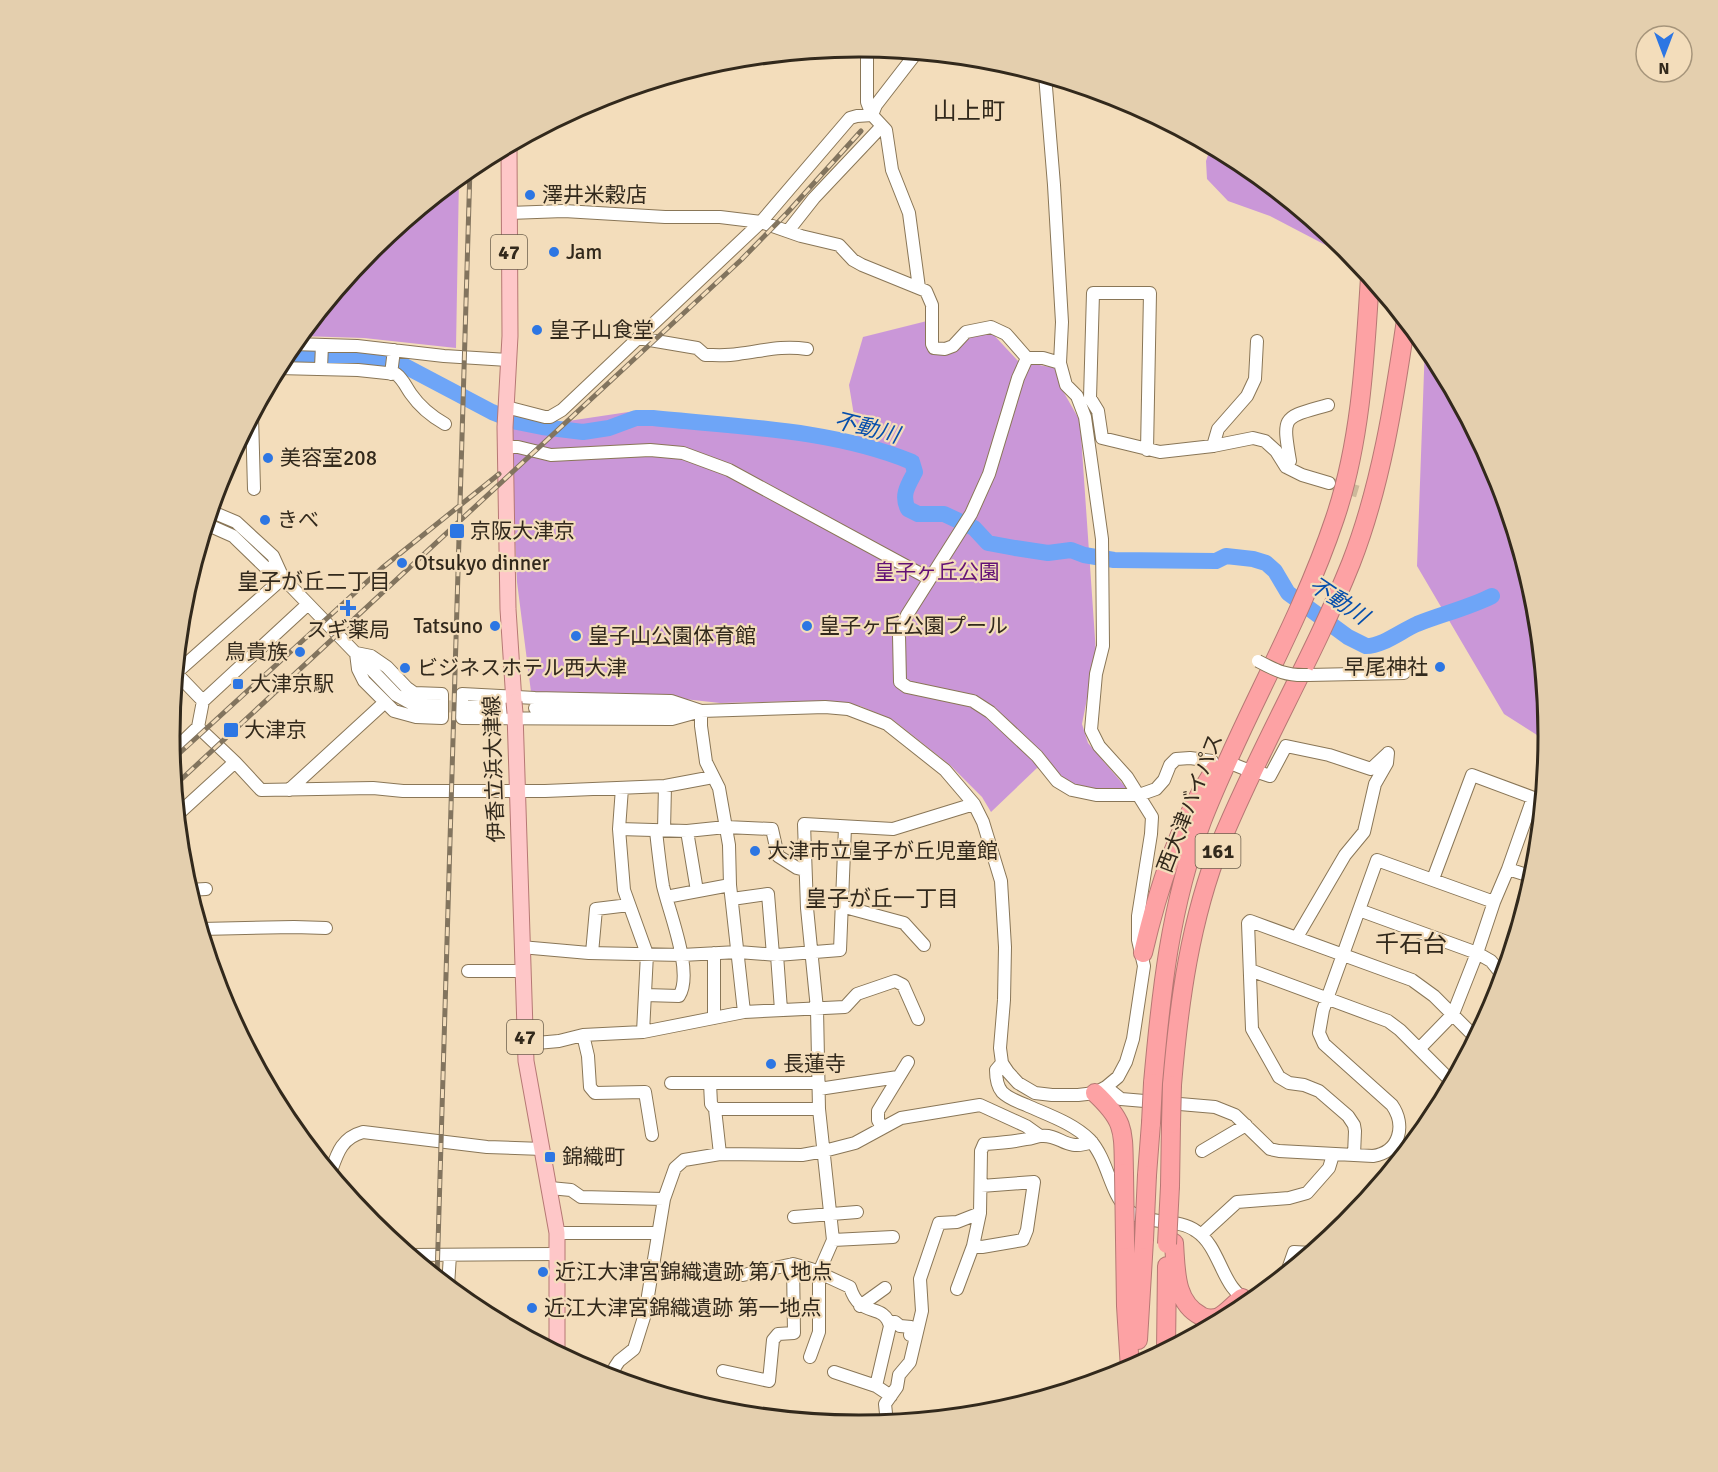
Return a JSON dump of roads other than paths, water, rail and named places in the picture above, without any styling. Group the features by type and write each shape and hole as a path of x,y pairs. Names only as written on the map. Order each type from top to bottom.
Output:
{"highway":[{"name":"西大津バイパス","path":"1138,1355 1153,1083 1164,971 1174,914 1202,821 1245,723 1293,626 1335,517 1352,453 1361,395 1369,288"},
{"name":"西大津バイパス","path":"1166,1341 1171,1243 1172,1085 1182,990 1192,936 1221,843 1248,781 1320,635 1351,562 1379,473 1404,331"},
{"path":"1143,953 1153,908 1185,823 1202,791 1245,723"},
{"path":"1100,1090 1113,1110 1123,1138 1126,1306 1129,1358"},
{"path":"1171,1243 1177,1280 1187,1306 1204,1318 1208,1318"}],"main road":[{"name":"伊香立浜大津線","path":"509,154 510,322 505,427 508,609 513,707 518,751 516,791 521,947 526,1061 557,1233 557,1344"}],"street":[{"path":"867,57 867,102 872,115 887,135 892,170 909,213 919,288"},
{"path":"872,115 876,105 912,59"},
{"path":"535,708 701,711 825,707 848,709 887,724 945,770 974,804 983,822 1001,881 1005,947 1000,1048 1002,1063 1018,1083 1035,1093 1078,1095 1100,1090 1118,1077 1126,1062 1133,1039 1144,966 1143,953 1138,940 1138,916 1152,817 1127,777 1099,746 1091,730 1096,674 1103,646 1102,539 1085,417 1077,396 1066,386 1060,363 1062,322 1046,83"},
{"path":"506,408 550,417 562,410 761,222 850,118 872,115"},
{"path":"788,231 814,198 882,126"},
{"path":"509,213 574,212 665,217 720,217 761,222 801,236 839,245 853,260 862,265 926,291 932,305 932,344 934,348 945,349 953,346 966,332 991,327 1006,334 1027,358 1043,358 1060,363"},
{"path":"1147,450 1150,293 1093,292 1090,398 1098,411 1102,438 1147,450 1160,452 1213,446 1253,438 1265,441 1276,451 1286,467 1302,475 1329,483"},
{"path":"638,338 697,348 705,355 737,354 765,348 793,346 807,349"},
{"path":"1213,446 1218,429 1247,396 1255,379 1257,341"},
{"path":"305,344 357,346 452,357 508,360"},
{"path":"321,368 322,345"},
{"path":"391,374 394,350"},
{"path":"1027,358 1018,378 989,474 971,514 908,615 899,636 900,682 907,687 950,694 973,701 990,712 1037,756 1057,781 1072,790 1096,795 1139,795 1156,789 1176,759 1212,761"},
{"path":"288,368 321,368 391,374 401,378 411,395 425,410 445,424"},
{"path":"1077,396 1090,392"},
{"path":"1286,467 1290,461 1285,431 1286,423 1300,413 1328,405"},
{"path":"252,431 254,489"},
{"path":"506,447 518,447 551,455 650,450 683,453 729,470 930,579"},
{"path":"218,514 237,522 273,555 283,578"},
{"path":"213,527 233,536 264,566 283,578 401,699 414,705 439,706"},
{"path":"184,667 283,578"},
{"path":"180,744 198,727 203,701 308,604"},
{"path":"356,653 371,656 387,667 414,693 442,694 442,718 406,716 394,711 364,681 358,669 356,653"},
{"path":"1258,661 1290,676 1404,673"},
{"path":"182,679 203,701"},
{"path":"513,707 535,698 671,700 701,711"},
{"path":"289,790 384,703"},
{"path":"467,707 513,707 672,719 701,711"},
{"path":"701,711 700,726 706,762 719,788 729,845 730,885 744,1012"},
{"path":"198,727 261,790 373,788 516,791 622,788 665,786 713,777"},
{"path":"1261,773 1270,776 1286,746 1329,755 1371,769 1388,753 1387,763 1375,784 1364,832 1345,855 1297,937"},
{"path":"184,808 235,762"},
{"path":"1433,879 1472,775 1535,799"},
{"path":"645,995 679,996 683,990 682,955 659,865 665,786"},
{"path":"622,788 619,829 624,890 647,954 643,1032"},
{"path":"810,1357 819,1332 819,1272 833,1240 819,1109 817,1009 805,870 804,824 893,829 974,804"},
{"path":"1419,1049 1453,1014 1494,902 1534,810"},
{"path":"619,829 687,831 726,827 772,829 778,856 797,868 805,870"},
{"path":"521,947 592,953 682,955 738,952 775,955 840,950 845,827"},
{"path":"687,831 697,891"},
{"path":"1100,1090 1134,1102 1215,1107 1235,1115 1270,1149 1279,1151 1373,1156 1385,1152 1398,1138 1400,1122 1392,1104 1324,1044 1319,1027 1377,860 1494,902"},
{"path":"1508,868 1524,874"},
{"path":"666,897 730,885"},
{"path":"198,889 206,889"},
{"path":"732,899 768,894 781,1011"},
{"path":"592,953 596,909 629,905"},
{"path":"841,906 904,923 924,945"},
{"path":"1359,910 1477,953 1491,961 1497,968"},
{"path":"1354,1155 1355,1131 1348,1116 1319,1091 1304,1085 1289,1083 1276,1072 1251,1024 1248,924 1250,921 1412,980 1434,996 1470,1032"},
{"path":"208,929 326,928"},
{"path":"714,953 714,1018"},
{"path":"1250,970 1388,1021 1447,1077"},
{"path":"468,971 522,971"},
{"path":"525,1044 559,1041 583,1035 643,1032 744,1012 845,1007 857,994 894,981 903,985 918,1019"},
{"path":"583,1035 588,1056 590,1087 595,1093 645,1092 652,1135"},
{"path":"882,1128 878,1120 878,1111 908,1062"},
{"path":"1002,1063 996,1070 996,1080 1001,1091 1012,1099 1080,1131 1092,1142 1126,1209 1135,1215 1195,1229 1216,1257 1240,1298"},
{"path":"671,1083 819,1086 898,1077"},
{"path":"710,1083 711,1104 715,1109 720,1154"},
{"path":"615,1369 619,1361 634,1349 645,1314 664,1199 675,1168 684,1160 720,1154 802,1155 824,1151 855,1143 901,1118 980,1105 1026,1126 1040,1136"},
{"path":"715,1109 819,1109"},
{"path":"1202,1151 1246,1125"},
{"path":"334,1165 343,1143 349,1137 363,1132 487,1147 543,1149"},
{"path":"957,1289 973,1246 980,1213 981,1151 984,1144 1040,1136 1048,1136 1069,1145 1080,1146 1092,1142"},
{"path":"1201,1235 1232,1205 1241,1201 1290,1198 1307,1193 1329,1168 1333,1155"},
{"path":"973,1246 982,1247 1023,1240 1027,1230 1034,1182 981,1186"},
{"path":"550,1188 571,1190 581,1197 664,1199"},
{"path":"794,1217 857,1212"},
{"path":"886,1414 885,1404 897,1387 898,1375 910,1362 922,1311 920,1279 939,1223 957,1222 980,1213"},
{"path":"557,1233 658,1233"},
{"path":"833,1240 893,1238"},
{"path":"422,1255 558,1254"},
{"path":"448,1276 450,1256"},
{"path":"723,1371 769,1381 773,1340 778,1334 794,1333 793,1264"},
{"path":"695,1271 721,1271 743,1275 793,1264 819,1272 850,1287 853,1299 860,1306 882,1313 889,1323 884,1360 876,1386"},
{"path":"860,1306 885,1287"},
{"path":"889,1323 895,1322 900,1326 911,1327 910,1335 917,1334"},
{"path":"834,1372 876,1386 891,1396"}],"waterway":[{"name":"不動川","path":"296,356 383,359 401,364 492,412 517,422 542,427 583,432 609,428 636,418 653,418 785,431 850,442 912,462 915,472 905,495 908,509 918,514 944,514 974,528 988,543 1048,553 1071,550 1084,555 1114,560 1216,561 1226,556 1253,559 1266,563 1275,571 1288,593 1348,637 1366,646 1379,644 1417,624 1492,596"}],"tunnel":[{"path":"1329,483 1379,498"},
{"path":"439,706 467,707"}],"railway":[{"path":"181,780 741,260 861,131"},
{"path":"437,1268 470,180"},
{"path":"180,752 382,568 499,474"}],"place":[{"name":"澤井米穀店","path":"530,195"},
{"name":"Jam","path":"554,252"},
{"name":"皇子山食堂","path":"537,330"},
{"name":"美容室208","path":"268,458"},
{"name":"きべ","path":"265,520"},
{"name":"京阪大津京","path":"457,531"},
{"name":"Otsukyo dinner","path":"402,563"},
{"name":"スギ薬局","path":"348,608"},
{"name":"Tatsuno","path":"495,626"},
{"name":"皇子ヶ丘公園プール","path":"807,626"},
{"name":"皇子山公園体育館","path":"576,636"},
{"name":"鳥貴族","path":"300,652"},
{"name":"早尾神社","path":"1440,667"},
{"name":"ビジネスホテル西大津","path":"405,668"},
{"name":"大津京駅","path":"238,684"},
{"name":"大津京","path":"231,730"},
{"name":"大津市立皇子が丘児童館","path":"755,851"},
{"name":"長蓮寺","path":"771,1064"},
{"name":"錦織町","path":"550,1157"},
{"name":"近江大津宮錦織遺跡 第八地点","path":"543,1272"},
{"name":"近江大津宮錦織遺跡 第一地点","path":"532,1308"}],"district":[{"name":"山上町","path":"969,111"},
{"name":"皇子が丘二丁目","path":"314,581"},
{"name":"皇子が丘一丁目","path":"882,898"},
{"name":"千石台","path":"1411,944"}],"park label":[{"name":"皇子ヶ丘公園","path":"937,572"}]}
